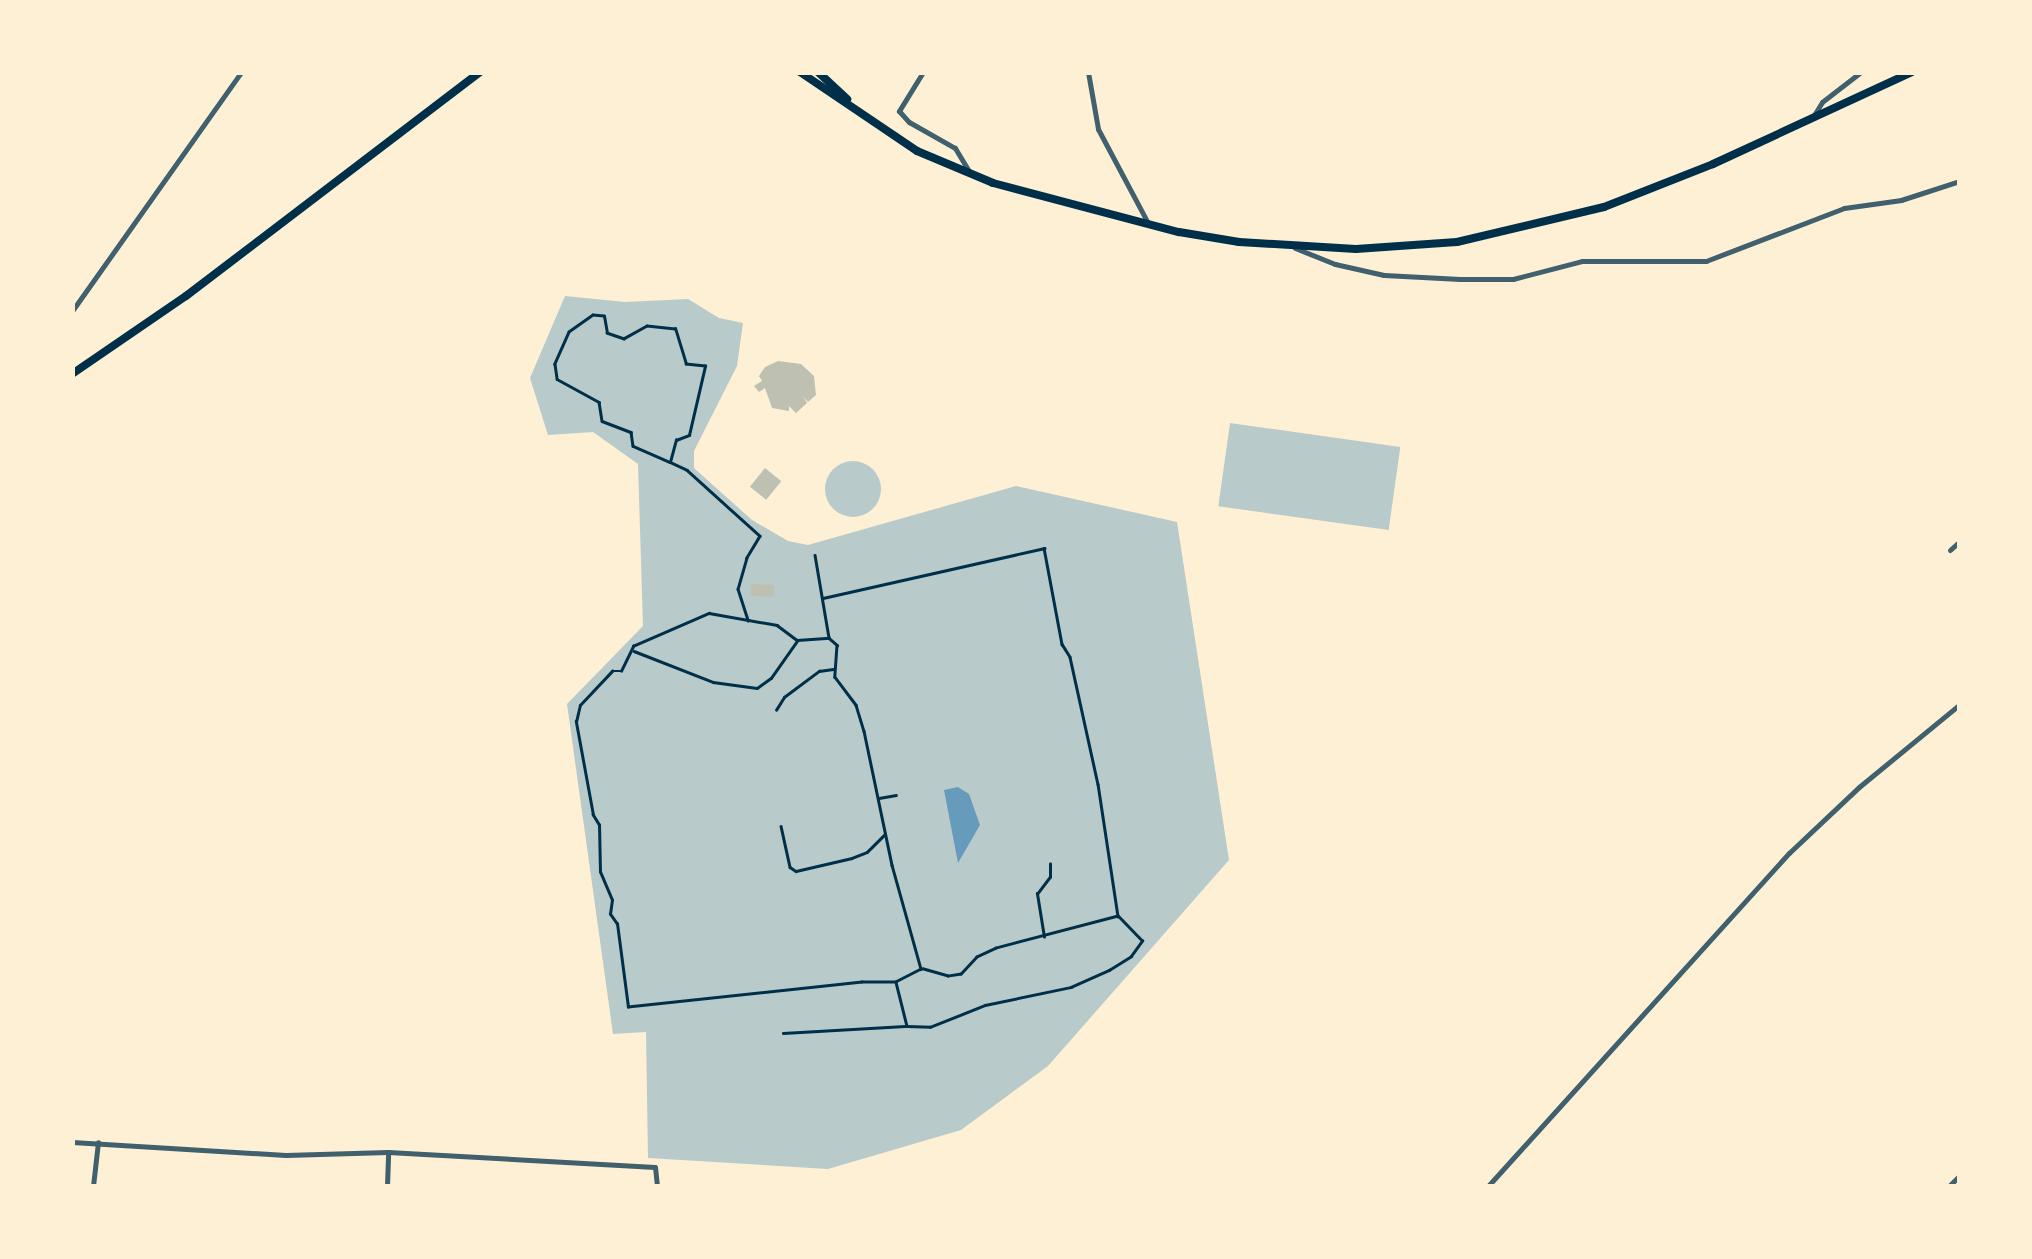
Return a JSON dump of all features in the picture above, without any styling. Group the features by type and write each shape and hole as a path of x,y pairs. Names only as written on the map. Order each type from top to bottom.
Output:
{"highway":[{"path":"72,374 186,296 480,72"},
{"path":"800,72 917,150 970,174 1149,225 1293,247 1356,249 1442,243 1554,221 1713,164 1912,72"},
{"path":"818,72 865,115"}],"street":[{"path":"72,311 241,72"},
{"path":"924,72 899,111 909,122 954,148 966,161 970,174"},
{"path":"1088,72 1098,130 1149,225"},
{"path":"1813,118 1822,102 1861,72"},
{"path":"1293,247 1335,264 1384,275 1460,279 1514,280 1582,261 1706,262 1844,208 1901,200 1960,181"},
{"path":"1950,550 1960,541"},
{"path":"1488,1186 1789,853 1859,787 1960,704"},
{"path":"72,1142 286,1155 388,1152 655,1166 657,1186"},
{"path":"93,1186 98,1142"},
{"path":"387,1186 388,1152"},
{"path":"1949,1186 1960,1175"}],"path":[{"path":"670,462 676,440 689,435 705,366 686,364 675,329 647,326 624,339 607,333 604,316 593,314 569,332 555,364 557,379 598,402 602,421 631,432 634,446 670,462 688,470 760,536 747,558 738,589 748,621"},
{"path":"822,598 1044,548 1062,644 1070,658 1098,784 1118,916 1142,941"},
{"path":"814,555 829,638 837,645 834,677 856,706 921,969"},
{"path":"829,638 798,640 777,625 709,613 670,627 632,650 620,671 612,671 580,706 576,722 593,814 600,825 600,872 612,900 610,914 617,924 628,1008 862,982 896,982 909,980 921,969 948,976 961,974 977,957 996,948 1118,916"},
{"path":"632,650 713,682 757,688 772,678 798,640"},
{"path":"776,710 784,697 819,671 834,668"},
{"path":"878,798 896,794"},
{"path":"781,826 790,866 796,871 867,852 885,834"},
{"path":"1044,938 1037,894 1050,877 1050,864"},
{"path":"784,1033 873,1024 930,1027 985,1005 1037,996 1063,985 1071,987 1131,956 1147,935"},
{"path":"896,982 907,1026"}],"shaded area":[{"path":"565,296 625,302 688,299 719,318 743,323 737,366 694,451 694,468 752,520 788,541 808,545 1016,486 1177,522 1229,860 1048,1066 961,1130 828,1169 648,1158 646,1032 613,1034 567,704 643,626 638,464 593,432 548,435 530,378"},
{"path":"1230,423 1400,447 1389,530 1218,506"},
{"path":"853,461 873,469 881,489 873,509 853,517 833,509 825,489 833,469"}],"water":[{"path":"958,787 969,794 980,825 958,863 944,790"}],"building":[{"path":"778,361 801,364 814,376 816,395 808,402 803,396 807,403 796,413 789,406 789,411 772,408 765,388 759,392 754,386 762,381 759,376 765,367"},
{"path":"765,468 781,481 766,500 750,487"},
{"path":"751,584 774,585 774,597 751,596"}]}
